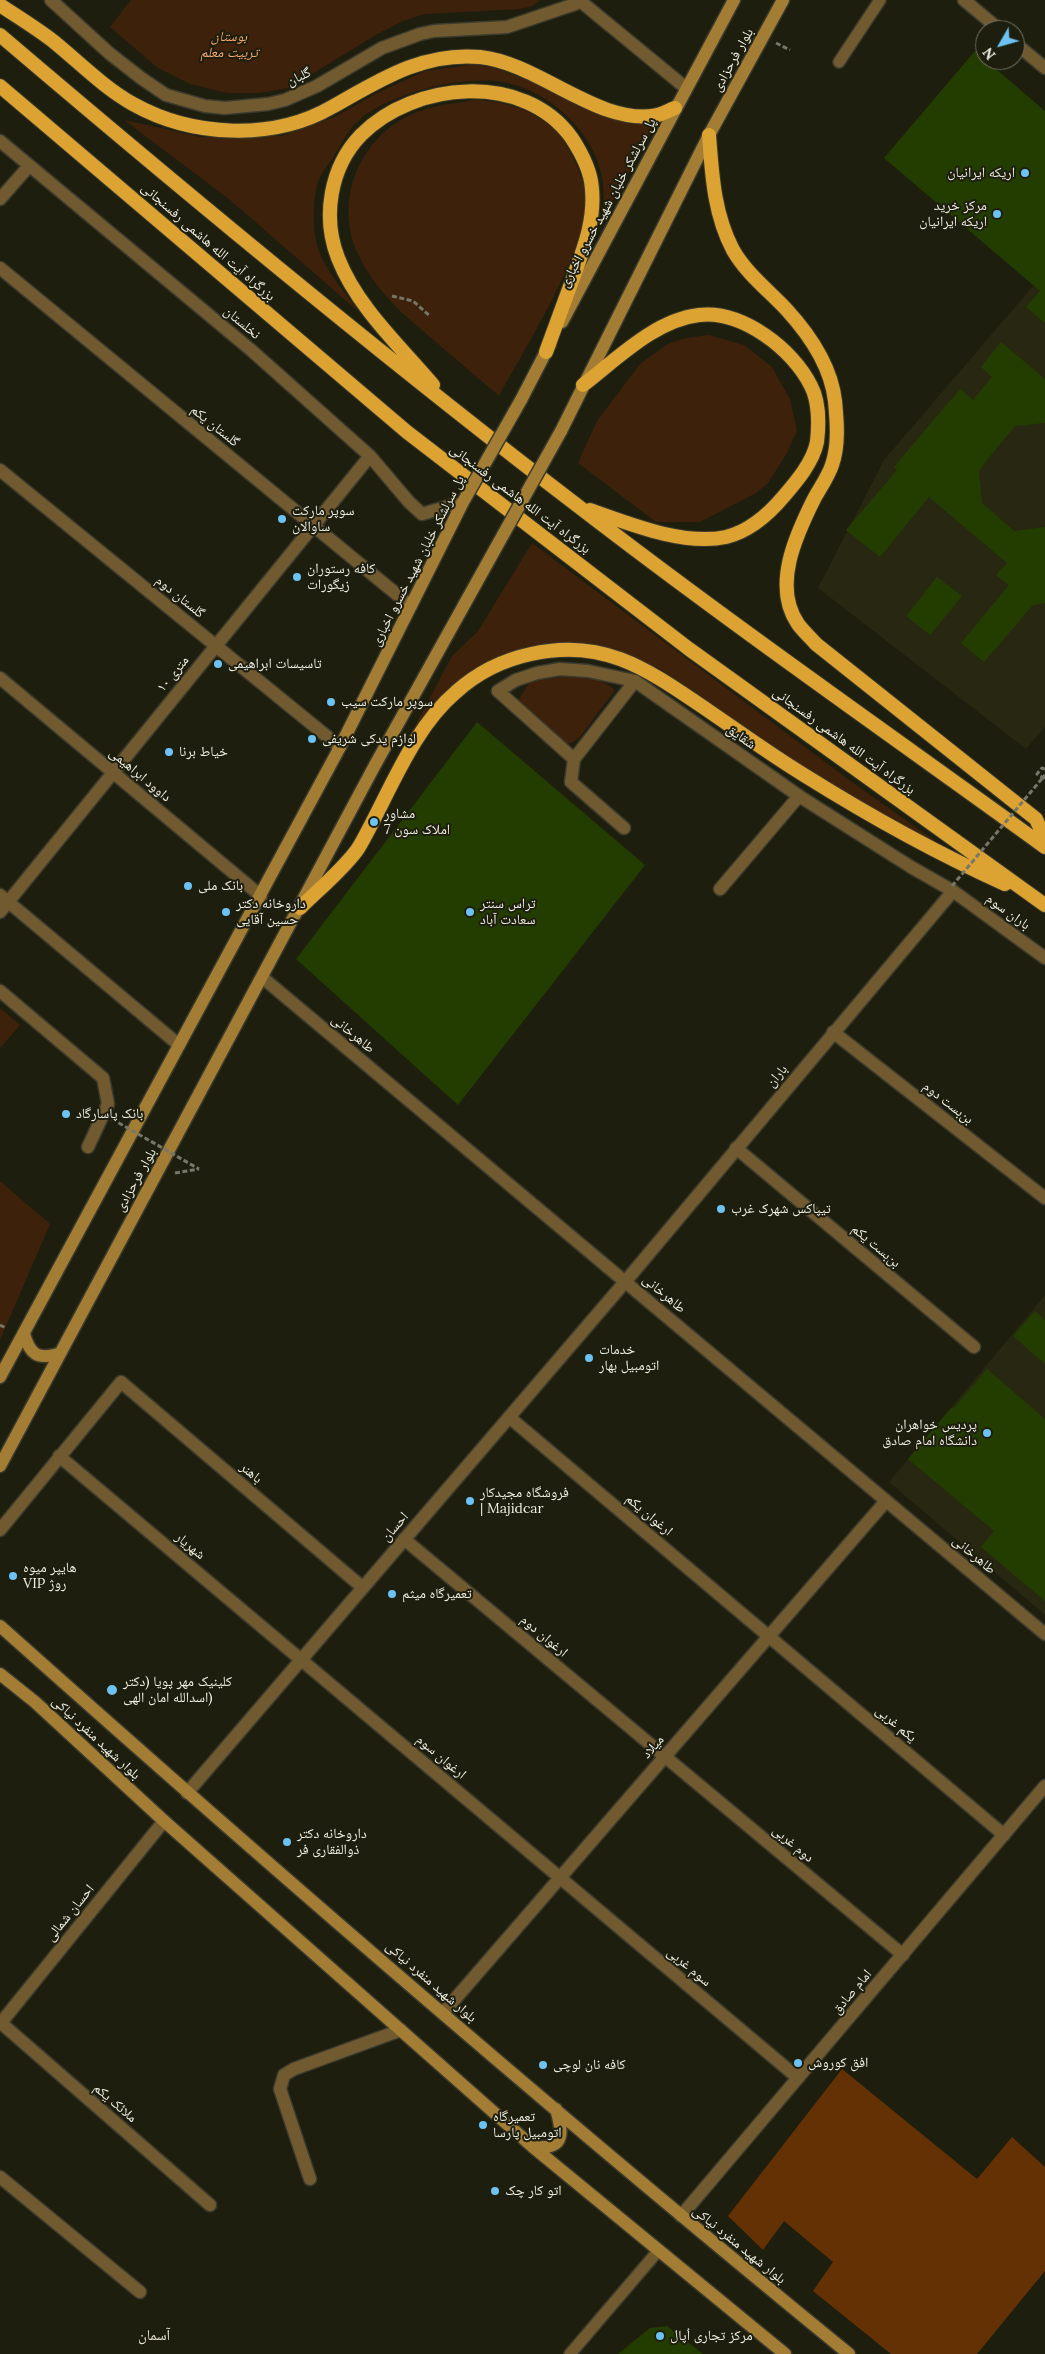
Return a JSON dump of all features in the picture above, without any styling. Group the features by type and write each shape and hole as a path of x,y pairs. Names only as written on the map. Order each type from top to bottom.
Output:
{"highway":[{"path":"0,5 51,39 133,104 186,124 224,131 255,130 302,121 331,108 395,72 428,61 449,58 481,57 509,65 539,76 595,105 621,114 658,115 675,108"},
{"name":"بزرگراه آیت الله هاشمی رفسنجانی","path":"0,35 275,265 577,506 709,605 1045,847"},
{"name":"بزرگراه آیت الله هاشمی رفسنجانی","path":"0,86 406,432 689,649 1045,905"},
{"path":"453,408 359,298 337,257 331,235 329,215 336,174 361,135 376,122 410,104 449,92 472,91 497,92 520,99 541,108 562,125 577,146 587,167 592,188 592,214 587,243 546,352"},
{"path":"709,135 718,213 733,250 758,282 786,310 810,339 826,366 835,398 838,432 832,465 794,541 787,572 790,606 798,624 816,644 1036,819 1045,839"},
{"path":"577,506 661,535 696,538 726,537 760,521 788,492 808,464 816,443 818,428 812,388 800,366 782,347 762,333 744,324 720,316 699,315 659,329 584,385"},
{"path":"300,908 357,850 423,729 455,692 475,677 516,657 560,649 584,649 605,653 628,660 655,674 803,775 952,860 1032,896"}],"main road":[{"name":"بلوار فرحزادی","path":"675,108 734,0"},
{"name":"بلوار فرحزادی","path":"709,135 783,0"},
{"name":"پل سرلشکر خلبان شهید خسرو اخباری","path":"261,896 340,747 462,502 521,400 675,108"},
{"path":"300,908 561,430 709,135"},
{"name":"بلوار فرحزادی","path":"0,1377 261,896"},
{"name":"بلوار فرحزادی","path":"0,1466 58,1354 300,908"},
{"path":"24,1334 28,1347 36,1355 46,1357 58,1354"},
{"name":"بلوار شهید منفرد نیاکی","path":"0,1626 187,1793 443,2013 681,2216 849,2354"},
{"name":"بلوار شهید منفرد نیاکی","path":"0,1674 35,1702 164,1821 533,2146 785,2354"},
{"path":"533,2146 545,2148 556,2144 560,2138 562,2131 556,2109"}],"street":[{"name":"گلبان","path":"50,0 109,53 166,95 205,106 225,108 268,104 285,100 317,86 382,48 420,34 434,31 507,27 580,1"},
{"path":"964,0 988,20"},
{"path":"580,1 686,88"},
{"path":"1025,51 1045,68"},
{"name":"نخلستان","path":"0,141 251,350 370,456 409,502 422,514 462,502"},
{"path":"0,199 29,166"},
{"name":"گلستان یکم","path":"0,268 411,606"},
{"name":"۱۰ متری","path":"3,903 113,772 370,456"},
{"name":"گلستان دوم","path":"0,470 340,747"},
{"name":"شقایق","path":"574,759 498,691 516,680 537,673 560,670 588,671 635,681 799,796 911,867 953,888"},
{"name":"داوود ابراهیمی","path":"0,678 261,896"},
{"path":"624,828 571,782 574,759 635,681"},
{"path":"720,889 799,796"},
{"name":"باران سوم","path":"953,888 1045,958"},
{"name":"باران","path":"625,1282 953,888"},
{"path":"3,903 179,1046"},
{"name":"طاهرخانی","path":"263,978 1045,1634"},
{"path":"0,991 103,1078 108,1104 88,1148"},
{"name":"بن‌بست دوم","path":"833,1032 1045,1198"},
{"name":"بن‌بست یکم","path":"736,1148 974,1347"},
{"name":"احسان","path":"187,1793 625,1282"},
{"name":"باهنر","path":"59,1456 121,1382 362,1587"},
{"name":"ارغوان یکم","path":"509,1417 769,1636"},
{"path":"0,1530 59,1456"},
{"name":"شهریار","path":"59,1456 301,1659"},
{"name":"میلاد","path":"443,2013 886,1501"},
{"name":"ارغوان دوم","path":"404,1539 665,1757"},
{"name":"یکم غربی","path":"769,1636 1004,1835"},
{"name":"ارغوان سوم","path":"301,1659 560,1878"},
{"name":"دوم غربی","path":"665,1757 903,1954"},
{"name":"امام صادق","path":"681,2216 1045,1786"},
{"name":"احسان شمالی","path":"0,2023 164,1821"},
{"name":"سوم غربی","path":"560,1878 798,2078"},
{"name":"ملائک یکم","path":"0,2023 210,2205"},
{"path":"310,2179 280,2089 284,2075 294,2069 401,2030"},
{"path":"0,2177 140,2292"}],"lane":[{"path":"839,62 880,0"},
{"path":"570,2354 658,2251"}],"path":[{"path":"392,296 413,301 430,316"},
{"path":"1045,769 1042,768 1037,774 1045,780"},
{"path":"953,888 1045,775"},
{"path":"112,1119 199,1168"},
{"path":"0,1325 6,1328"}],"shaded area":[{"path":"1045,272 1045,727 1026,749 818,588 884,460"},
{"name":"پردیس خواهران دانشگاه امام صادق","path":"1045,1295 1045,1615 889,1482"},
{"path":"842,2069 977,2179 1012,2137 1045,2167 1045,2271 977,2354 891,2354 813,2291 833,2262 784,2221 763,2250 728,2216"}],"green space":[{"name":"بوستان تربیت معلم","path":"131,0 539,1 532,6 520,9 425,14 403,21 374,36 289,88 259,93 227,93 190,84 158,68 110,27"},
{"path":"475,64 495,68 538,84 610,117 627,122 656,123 603,219 604,193 602,177 589,143 578,127 564,113 532,91 496,81 461,82 414,92 391,101 362,117 348,134 319,179 314,208 315,235 321,256 360,313 229,199 124,120 201,137 282,136 337,116 375,94 425,71"},
{"path":"477,100 516,107 540,118 550,126 567,146 580,174 585,192 584,214 578,239 567,267 539,325 499,396 402,313 383,293 358,254 351,234 349,213 350,192 356,172 366,154 394,124 428,108"},
{"path":"709,335 744,345 772,367 790,399 797,431 787,453 768,483 756,493 700,522 656,522 578,463 597,421 641,363 668,344 686,338"},
{"path":"532,543 849,780 955,855 805,769 660,669 633,656 596,645 580,644 533,647 428,713 381,790 452,656 478,631"},
{"path":"567,676 599,681 615,690 580,737 566,743 548,732 517,702 530,682"},
{"path":"0,1008 20,1025 0,1048"},
{"path":"0,1181 50,1224 0,1340"}],"building":[{"name":"مرکز خرید اریکه ایرانیان","path":"975,51 975,70 997,70 1045,111 1045,323 1026,307 1040,291 884,158"},
{"path":"1001,342 1045,379 1045,423 1015,426 979,470 982,503 1014,531 1045,527 1045,603 1033,605 984,662 961,643 1009,585 996,575 1007,563 929,497 880,557 846,530 897,470 894,467 960,389 973,400 992,377 981,367"},
{"path":"937,577 962,596 930,635 906,616"},
{"name":"تراس سنتر سعادت آباد","path":"477,722 645,865 458,1105 296,959"},
{"path":"1035,1311 1045,1320 1045,1364 1013,1336"},
{"name":"پردیس خواهران دانشگاه امام صادق","path":"987,1369 1045,1419 1045,1601 981,1547 994,1531 908,1459"},
{"name":"مرکز تجاری اُپال","path":"667,2326 703,2354 618,2354 650,2328"}],"place":[{"name":"اریکه ایرانیان","path":"1025,173"},
{"name":"مرکز خرید اریکه ایرانیان","path":"997,214"},
{"name":"سوپر مارکت ساوالان","path":"282,519"},
{"name":"کافه رستوران زیگورات","path":"297,577"},
{"name":"تاسیسات ابراهیمی","path":"218,664"},
{"name":"سوپر مارکت سیب","path":"331,702"},
{"name":"لوازم یدکی شریفی","path":"312,739"},
{"name":"خیاط برنا","path":"169,752"},
{"name":"مشاور املاک سون 7","path":"374,822"},
{"name":"بانک ملی","path":"188,886"},
{"name":"داروخانه دکتر حسین آقایی","path":"226,912"},
{"name":"تراس سنتر سعادت آباد","path":"470,912"},
{"name":"بانک پاسارگاد","path":"66,1114"},
{"name":"تیپاکس شهرک غرب","path":"721,1209"},
{"name":"خدمات اتومبیل بهار","path":"589,1358"},
{"name":"پردیس خواهران دانشگاه امام صادق","path":"987,1433"},
{"name":"فروشگاه مجیدکار | Majidcar","path":"470,1501"},
{"name":"هایپر میوه VIP روژ","path":"13,1576"},
{"name":"تعمیرگاه میثم","path":"392,1594"},
{"name":"کلینیک مهر پویا (دکتر اسدالله امان الهی)","path":"112,1690"},
{"name":"داروخانه دکتر ذوالفقاری فر","path":"287,1842"},
{"name":"افق کوروش","path":"798,2063"},
{"name":"کافه نان لوچی","path":"543,2065"},
{"name":"تعمیرگاه اتومبیل پارسا","path":"483,2125"},
{"name":"اتو کار چک","path":"495,2191"},
{"name":"مرکز تجاری اُپال","path":"660,2336"}],"district":[{"name":"آسمان","path":"154,2336"}]}
